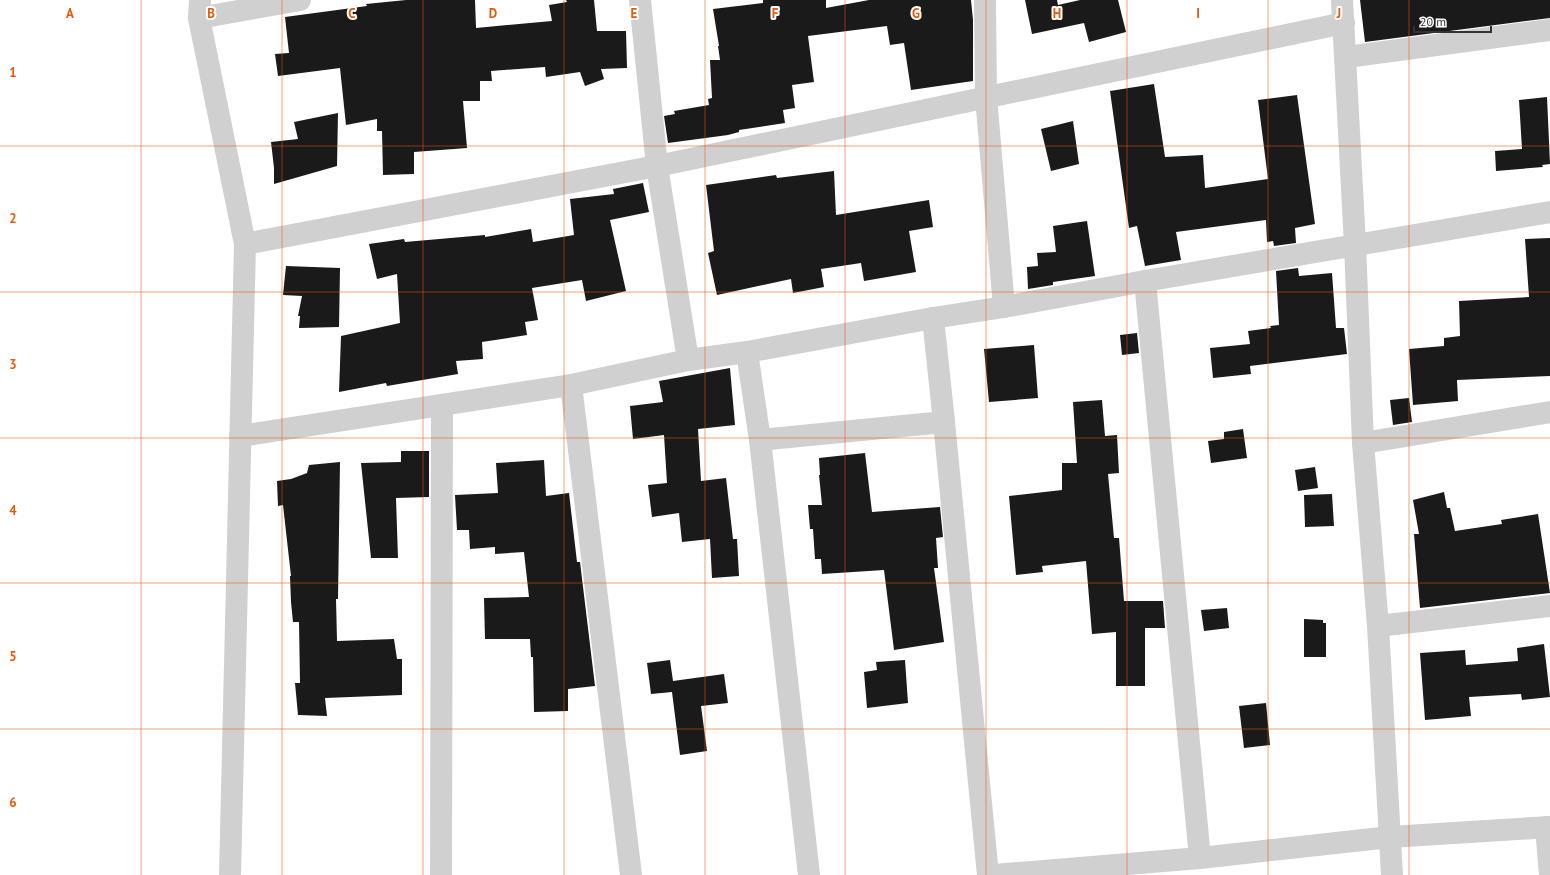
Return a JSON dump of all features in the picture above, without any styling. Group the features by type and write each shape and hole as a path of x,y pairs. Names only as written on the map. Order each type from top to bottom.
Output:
{"street":[{"path":"230,875 245,244 200,9 300,0"},
{"path":"640,0 657,166 688,360"},
{"path":"985,0 986,97 1004,308"},
{"path":"1342,0 1355,245 1363,442 1378,626 1392,875"},
{"path":"245,244 657,166 1344,23"},
{"path":"1346,57 1550,30"},
{"path":"240,436 572,385 688,360 747,352 932,318 1004,308 1145,281 1550,212"},
{"path":"1145,281 1200,858"},
{"path":"932,318 944,422 988,875"},
{"path":"747,352 760,440 809,875"},
{"path":"572,385 632,875"},
{"path":"441,875 442,406"},
{"path":"1363,442 1550,412"},
{"path":"760,440 944,422"},
{"path":"1378,626 1550,606"},
{"path":"994,875 1200,858 1390,837 1548,827 1550,875"}],"building":[{"path":"406,0 475,0 476,28 552,21 549,5 567,2 566,0 594,0 597,31 626,31 627,68 601,69 604,79 585,86 580,72 546,77 545,67 491,71 492,81 480,81 480,101 463,101 467,148 414,152 414,174 383,175 382,131 377,131 377,119 346,125 340,68 278,76 275,54 289,53 285,17 367,6 366,4"},
{"path":"763,0 826,0 826,8 869,0 971,0 973,20 973,81 911,90 904,43 890,45 887,26 808,36 814,82 792,85 795,108 783,110 785,123 739,130 739,132 728,135 668,143 664,116 675,114 674,111 709,105 708,99 712,98 710,60 720,60 713,9 763,3"},
{"path":"1025,0 1057,0 1058,5 1080,0 1118,0 1126,32 1089,42 1084,23 1032,34"},
{"path":"1360,0 1550,0 1550,18 1365,42"},
{"path":"1154,84 1165,157 1203,155 1205,188 1268,179 1258,100 1297,95 1315,224 1295,228 1296,243 1274,246 1273,241 1267,242 1266,220 1176,232 1181,260 1145,266 1137,226 1129,228 1110,91"},
{"path":"1547,97 1550,164 1542,165 1543,167 1496,171 1495,151 1522,149 1519,100"},
{"path":"338,113 337,166 274,184 271,142 298,139 294,122"},
{"path":"1073,121 1079,164 1051,171 1041,129"},
{"path":"834,171 836,215 929,200 933,227 909,231 916,272 864,281 861,263 821,269 824,287 793,293 791,279 717,295 708,253 714,251 706,185 776,175 777,178"},
{"path":"643,183 649,212 610,220 626,291 586,301 582,280 532,288 538,320 525,322 527,335 482,342 483,359 456,361 458,374 387,386 386,383 339,392 341,336 400,323 397,274 377,279 369,244 404,239 405,242 485,235 485,237 531,229 533,242 574,235 570,199 614,194 613,189"},
{"path":"1087,221 1095,276 1053,282 1053,285 1028,289 1027,267 1038,266 1037,253 1056,252 1053,226"},
{"path":"1550,238 1550,376 1457,380 1458,401 1413,405 1409,349 1444,346 1444,338 1460,336 1459,301 1529,297 1525,239"},
{"path":"286,266 340,268 339,327 299,328 300,316 298,316 302,296 283,295"},
{"path":"1298,268 1299,276 1332,273 1336,328 1344,328 1347,354 1250,366 1251,374 1213,378 1210,348 1250,344 1248,331 1271,328 1270,326 1279,325 1276,271"},
{"path":"1137,333 1139,353 1122,355 1120,335"},
{"path":"1034,345 1038,398 989,402 984,349"},
{"path":"730,368 735,425 698,429 701,481 726,478 733,539 737,539 739,576 712,578 710,539 682,542 679,513 652,517 648,485 667,483 664,435 633,439 630,406 663,402 659,381"},
{"path":"1409,398 1412,422 1393,425 1390,400"},
{"path":"1102,400 1105,436 1117,435 1119,473 1108,474 1114,538 1119,538 1124,601 1163,601 1165,628 1145,628 1145,686 1116,686 1116,632 1092,634 1086,561 1042,566 1043,572 1016,575 1009,496 1062,490 1062,463 1077,463 1073,402"},
{"path":"1243,429 1247,458 1211,463 1208,441 1224,439 1224,432"},
{"path":"401,451 429,451 429,497 396,498 398,558 371,558 361,463 401,462"},
{"path":"865,453 872,512 940,507 943,537 936,538 938,568 934,568 944,642 894,650 884,570 822,574 821,559 815,559 813,529 810,529 808,505 822,505 819,458"},
{"path":"544,460 546,496 569,493 577,562 580,562 595,686 568,689 568,711 534,712 533,657 531,657 530,639 485,639 484,598 529,597 524,552 495,554 495,547 470,549 469,530 457,530 455,495 498,493 496,463"},
{"path":"340,462 338,599 336,599 337,641 394,639 397,659 402,659 402,695 325,698 327,716 298,715 295,683 300,683 299,622 293,622 291,576 283,505 278,506 277,481 291,479 307,473 309,465"},
{"path":"1315,467 1318,488 1298,491 1295,470"},
{"path":"1444,492 1447,508 1450,508 1455,531 1502,524 1501,520 1538,514 1550,593 1420,608 1414,534 1419,534 1413,500"},
{"path":"1332,494 1334,526 1305,527 1304,495"},
{"path":"1227,608 1229,628 1204,631 1201,610"},
{"path":"1304,619 1323,620 1323,623 1326,623 1326,657 1304,657"},
{"path":"1544,644 1550,697 1522,700 1521,694 1469,697 1471,716 1425,720 1420,653 1465,650 1466,665 1518,661 1517,648"},
{"path":"670,660 673,681 724,674 728,703 701,706 707,751 680,755 672,692 651,694 647,663"},
{"path":"905,660 908,703 867,708 864,672 877,670 876,662"},
{"path":"1266,703 1270,745 1244,748 1239,706"}]}
